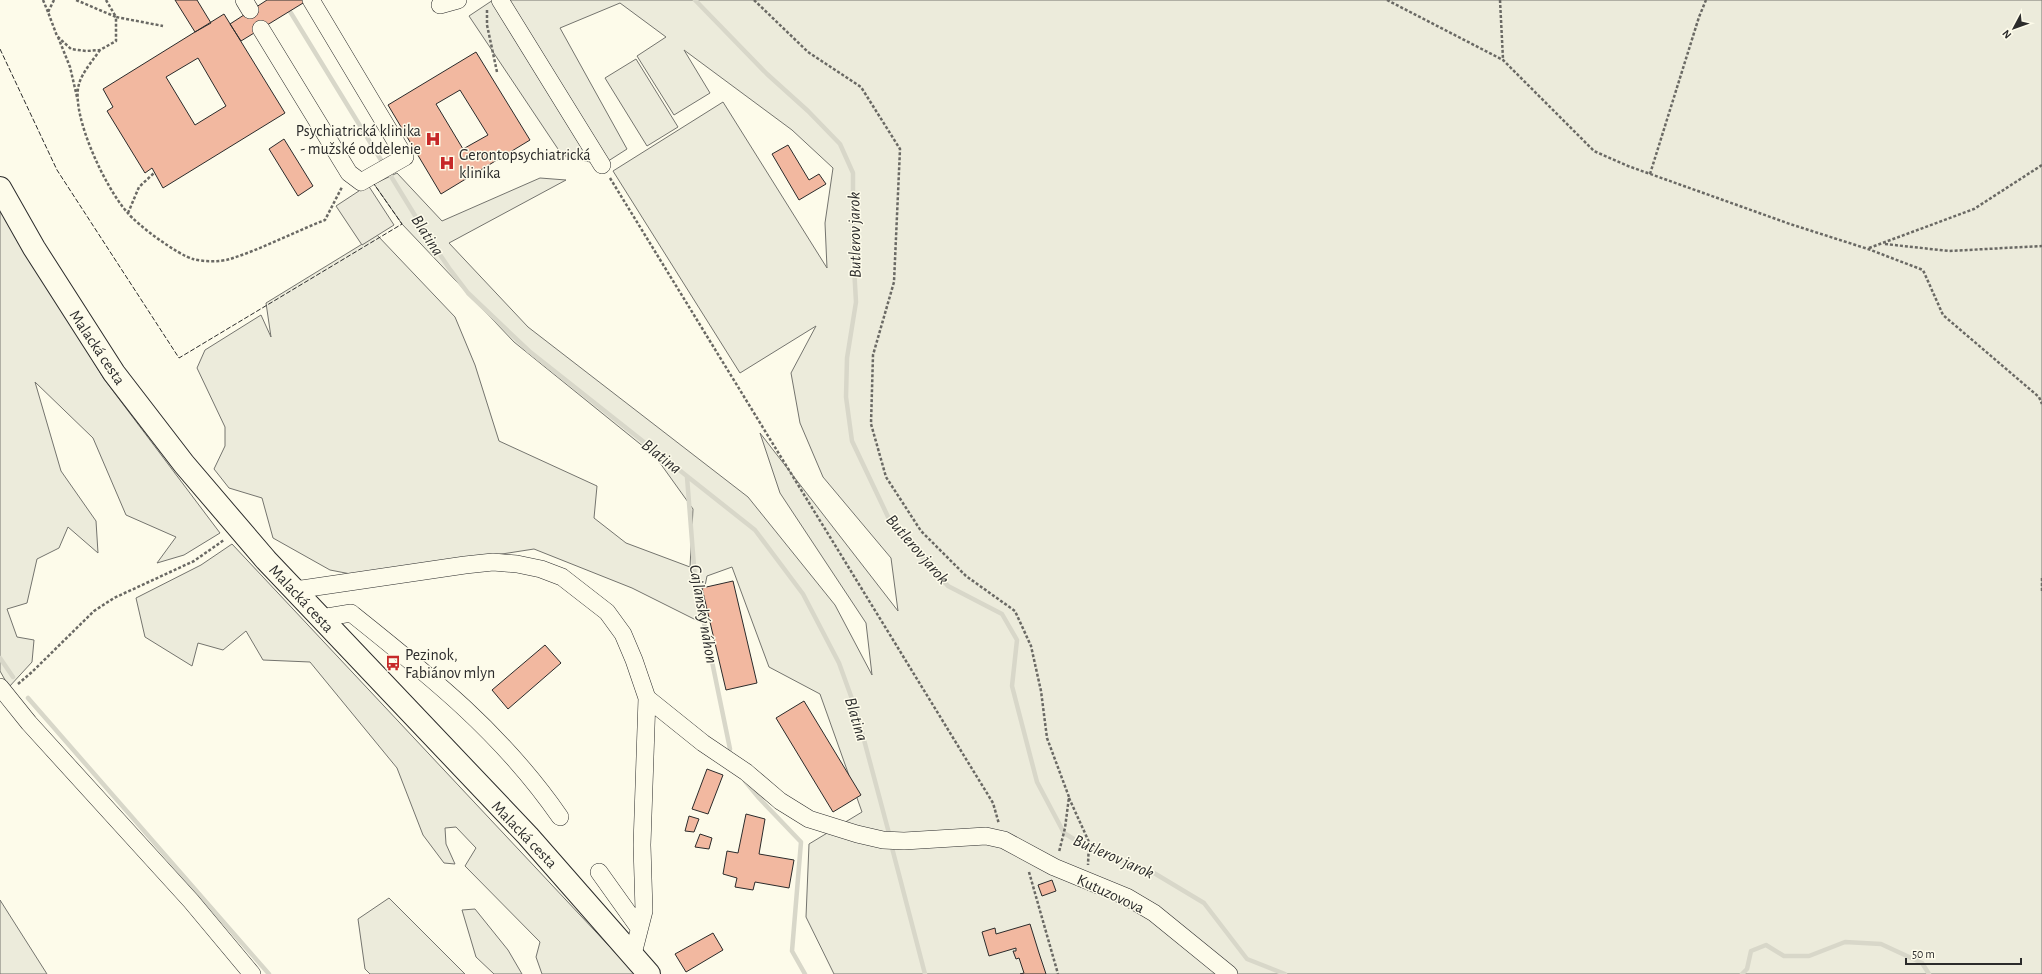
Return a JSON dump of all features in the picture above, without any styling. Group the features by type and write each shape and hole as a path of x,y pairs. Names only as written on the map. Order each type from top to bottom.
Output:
{"main road":[{"name":"Malacká cesta","path":"0,188 34,248 114,372 184,464 239,529 294,590 533,842 649,974"}],"lane":[{"path":"261,29 348,173 361,182 393,164 405,157 311,0"},
{"path":"440,5 458,0"},
{"path":"501,4 602,165"},
{"path":"294,590 493,562 517,564 541,569 562,577 585,594 616,622 634,660 647,698 642,846 644,911 633,954"},
{"path":"321,618 351,613 431,676 493,734 540,788 560,817"},
{"path":"3,691 191,901 252,974"},
{"name":"Kutuzovova","path":"647,698 681,726 746,772 794,810 822,823 857,834 883,840 904,841 986,836 1004,840 1054,867 1127,897 1154,913 1229,974"},
{"path":"599,872 639,928"}],"path":[{"path":"43,0 70,67 81,121 98,164 114,196 128,213 173,249 193,259 210,261 228,259 325,220 348,173"},
{"path":"48,12 54,0"},
{"path":"76,0 116,17 163,26"},
{"path":"57,36 71,49 86,51 100,50 116,41 116,17 106,0"},
{"path":"754,0 808,52 861,87 900,149 894,282 873,355 871,424 886,477 921,531 966,576 1015,611 1031,646 1041,692 1047,738 1069,798 1089,842 1088,881"},
{"path":"1387,0 1503,60 1594,151 1650,174 1790,224 1868,249 1923,270 1944,315 2038,397 2042,404"},
{"path":"1500,0 1503,60"},
{"path":"1650,174 1706,0"},
{"path":"497,72 487,25 501,4"},
{"path":"77,99 79,83 100,50"},
{"path":"602,165 993,803 1004,840"},
{"path":"1868,249 1974,209 2042,165"},
{"path":"128,213 138,187 154,173"},
{"path":"1868,249 1886,243 1949,251 2042,246"},
{"path":"3,691 32,672 94,611 114,598 194,561 239,529"},
{"path":"2042,578 2042,593"},
{"path":"1063,836 1069,798"},
{"path":"1022,849 1058,974"}],"shaded area":[{"path":"493,0 2042,0 2042,974 834,974 806,917 809,844 862,812 820,694 769,667 732,567 707,576 698,621 632,588 534,549 361,576 330,570 273,538 262,498 229,488 214,469 225,446 225,427 197,368 205,350 261,315 271,337 266,303 377,235 455,317 475,365 499,441 597,486 594,518 626,543 690,567 693,509 655,456 514,342 402,224 374,184 397,173 442,221 540,178 566,180 449,243 528,327 748,497 835,605 872,675 866,623 780,493 760,433 898,611 891,558 823,477 800,423 791,373 816,326 740,373 613,171 723,102 827,268 825,223 833,168 792,130 684,50 710,93 674,115 637,56 666,37 620,3 560,28 627,149 602,165 562,155 469,16"},
{"path":"636,59 678,127 647,146 605,78"},
{"path":"368,185 394,225 362,245 336,206"},
{"path":"0,207 104,379 220,533 184,555 157,563 176,537 126,515 93,438 35,382 61,471 96,521 98,553 68,527 59,548 37,559 27,603 7,609 17,637 34,640 32,662 9,687 0,671"},
{"path":"232,544 634,974 542,974 536,957 540,942 465,866 476,848 456,827 445,828 446,844 455,864 444,863 423,835 397,768 310,662 263,660 246,631 223,650 198,643 192,666 145,637 136,598 201,565"},
{"path":"389,898 465,974 370,974 365,969 358,919"},
{"path":"0,900 47,974 0,974"},
{"path":"475,909 508,950 522,974 494,974 476,957 462,910"}],"building":[{"path":"175,0 197,0 211,23 195,32"},
{"path":"267,0 308,0 241,41 230,24"},
{"path":"224,14 285,113 163,188 152,168 145,173 107,111 113,107 103,89","holes":["198,58 226,106 195,125 166,77"]},
{"path":"476,52 530,140 441,194 388,105","holes":["460,90 488,135 463,149 436,104"]},
{"path":"284,139 313,186 298,196 269,149"},
{"path":"788,145 809,180 819,174 826,184 799,200 772,154"},
{"path":"733,581 757,683 726,690 702,588"},
{"path":"545,645 561,663 508,709 492,690"},
{"path":"804,701 861,795 833,812 776,718"},
{"path":"707,769 723,775 708,814 692,809"},
{"path":"746,814 765,819 759,854 794,860 789,888 755,882 753,890 735,887 737,878 723,874 727,851 738,853"},
{"path":"689,816 699,819 694,832 685,831"},
{"path":"700,834 712,838 709,849 695,847"},
{"path":"1052,880 1056,891 1042,896 1038,885"},
{"path":"1030,924 1046,974 1020,974 1024,973 1019,958 1016,959 1013,951 1016,951 1016,948 989,956 982,932 995,928 996,934"},
{"path":"713,933 723,950 686,972 675,954"}],"waterway":[{"name":"Blatina","path":"283,0 430,240 468,293 529,351 755,530 803,594 839,663 856,710 890,837"},
{"name":"Butlerov jarok","path":"695,0 767,74 808,111 840,144 853,173 853,249 856,302 847,358 846,397 852,441 890,521 948,586 1002,614 1017,640 1012,686 1037,782 1064,833 1085,846 1154,873 1204,903 1247,959 1285,974"},
{"name":"Cajlanský náhon","path":"687,477 695,579 730,749"},
{"path":"0,658 13,677"},
{"path":"28,698 269,974"},
{"name":"Cajlanský náhon","path":"745,781 801,842 792,951 805,974"},
{"name":"Blatina","path":"891,844 925,974"},
{"name":"Butlerov jarok","path":"1742,974 1747,969 1751,951 1766,945 1784,956 1809,956 1845,942 1881,944 1922,963 1929,974"}],"fence":[{"path":"0,49 57,170 179,358 402,224 374,184"}],"place":[{"name":"Psychiatrická klinika - mužské oddelenie","path":"433,139"},
{"name":"Gerontopsychiatrická klinika","path":"447,163"},
{"name":"Pezinok, Fabiánov mlyn","path":"393,663"}]}
